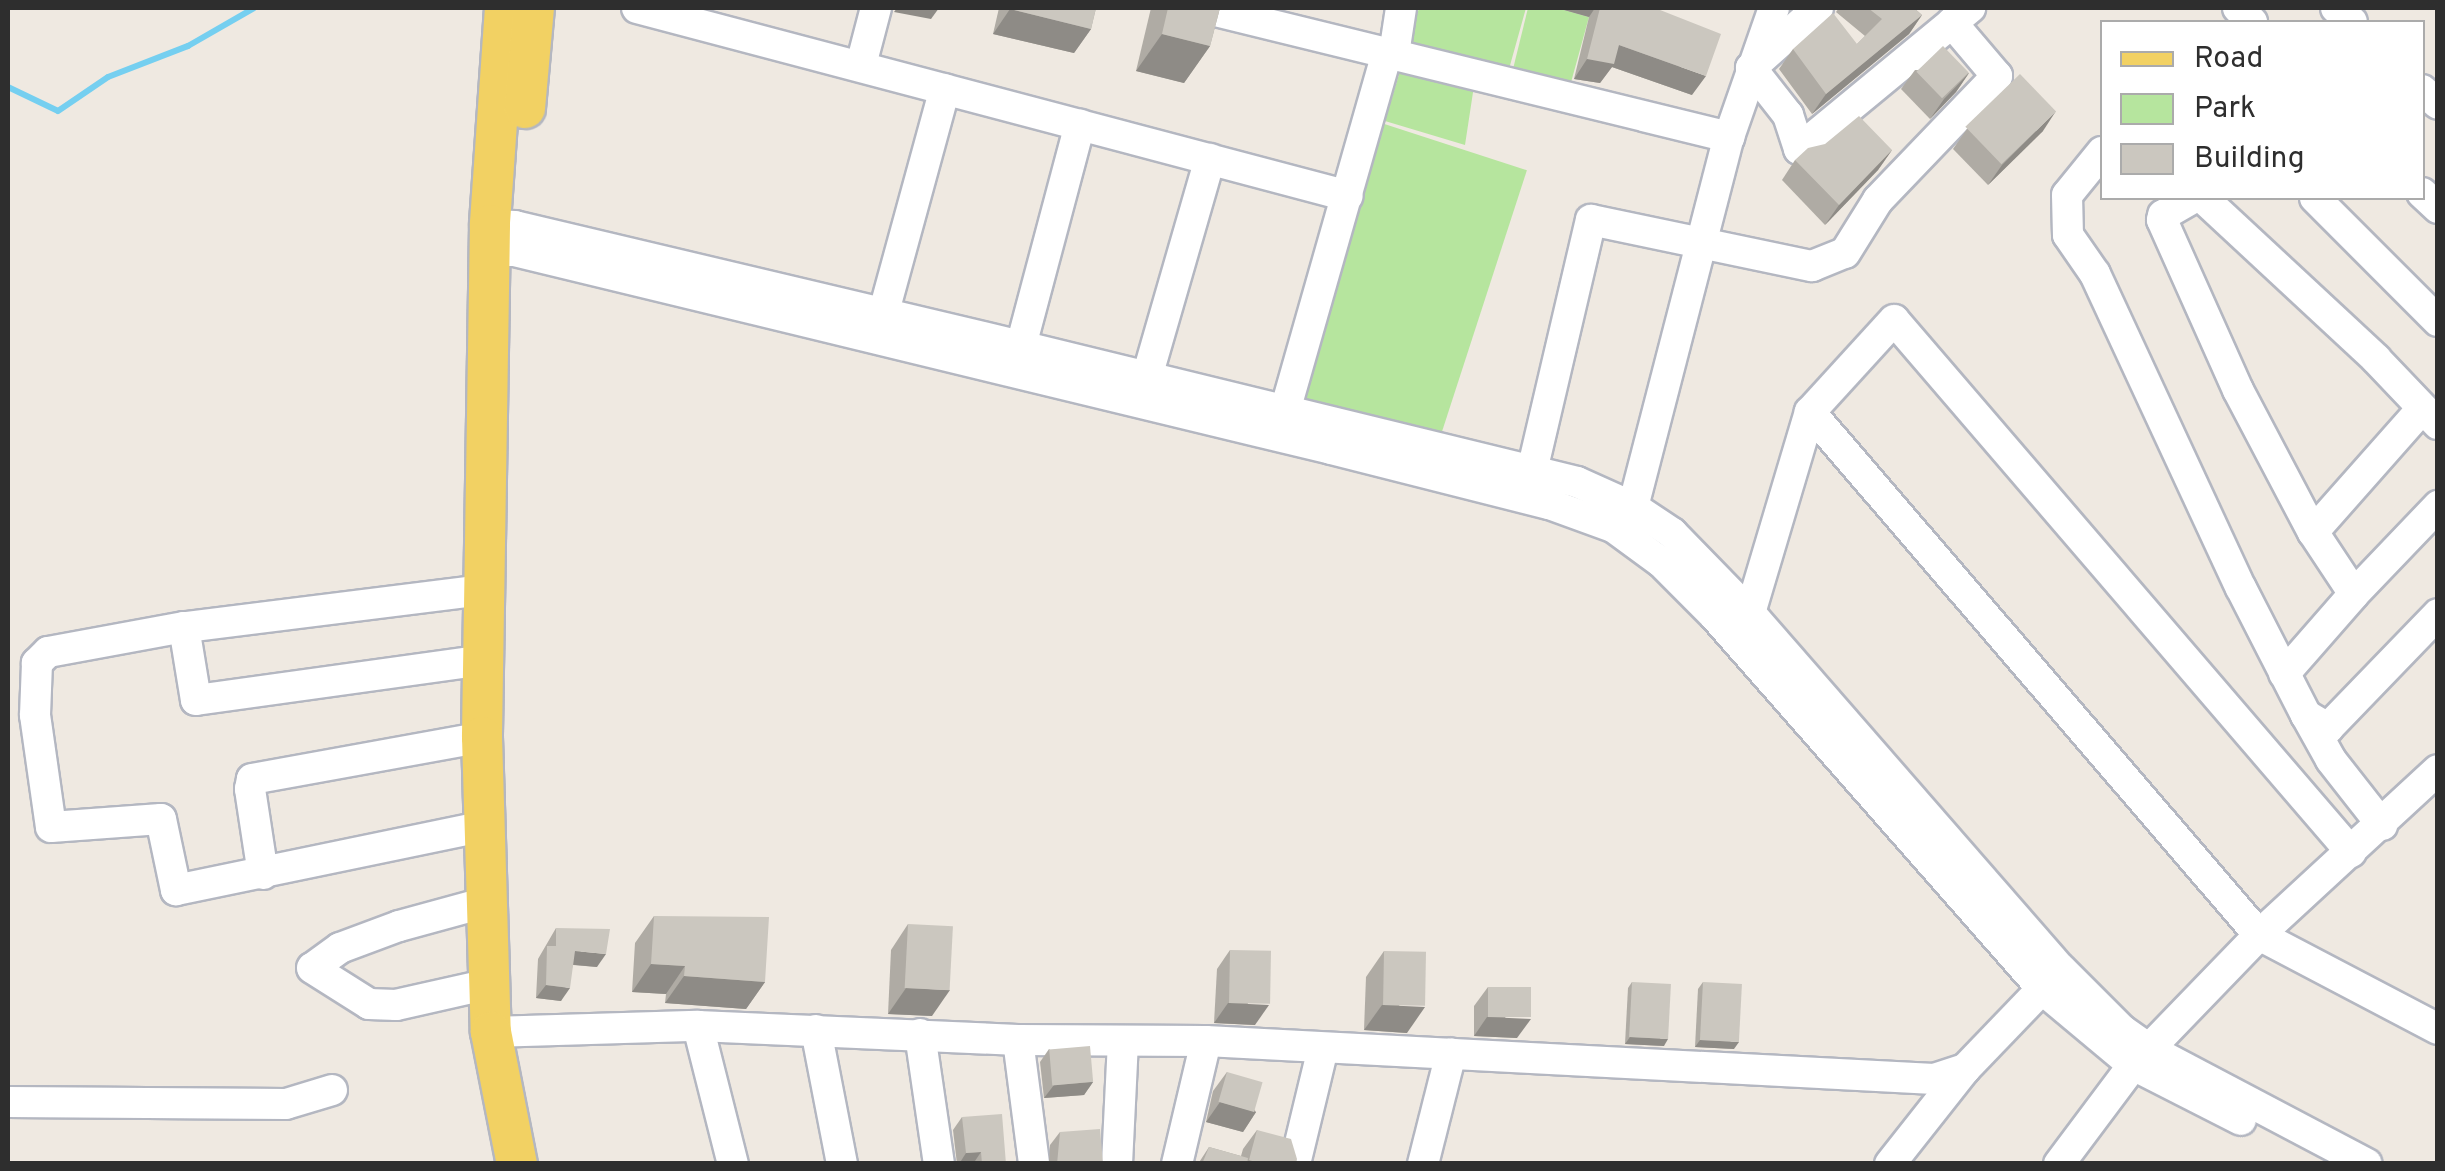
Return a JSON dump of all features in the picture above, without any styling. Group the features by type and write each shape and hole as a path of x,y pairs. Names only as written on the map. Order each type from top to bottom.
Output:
{"main road":[{"path":"505,8 504,1032 495,1068 517,1164"},
{"path":"534,8 502,238 483,590 482,737 489,984 538,1164"}],"street":[{"path":"637,8 1348,196"},
{"path":"862,65 876,8"},
{"path":"1203,8 1729,137"},
{"path":"1285,411 1391,54 1401,8"},
{"path":"1633,507 1729,137 1770,8"},
{"path":"1751,68 1818,8"},
{"path":"1532,471 1591,220 1812,266 1845,253 1878,200 1997,76 1945,20 1799,150 1788,115 1751,68"},
{"path":"883,315 945,89"},
{"path":"1021,346 1080,125"},
{"path":"2100,154 2067,195 2068,235 2094,274 2129,344 2284,674 2331,760 2382,826"},
{"path":"1147,377 1210,159"},
{"path":"2190,200 2162,215 2162,220 2238,390 2312,532 2354,594"},
{"path":"2205,200 2376,359 2430,417 2312,532"},
{"path":"2317,200 2438,321"},
{"path":"502,238 1021,346 1577,482 1633,507 1672,534 1750,614 2141,1057 2367,1164"},
{"path":"502,238 1531,499 1613,527 1662,562 1714,615 2042,989 2141,1057 2323,1164"},
{"path":"1750,614 1810,412 1894,320 2352,852"},
{"path":"1810,412 2259,935 2438,1029"},
{"path":"2284,674 2438,506"},
{"path":"483,590 184,627 48,652 38,663 35,715 51,827 161,818 176,890 486,826"},
{"path":"2306,715 2328,728 2438,614"},
{"path":"184,627 196,700 484,660"},
{"path":"263,874 250,789 252,779 482,737"},
{"path":"2059,1164 2141,1057 2259,935 2382,826 2438,770"},
{"path":"487,902 399,926 340,948 312,968 369,1004 396,1005 489,984"},
{"path":"1890,1164 1964,1069 2042,989"},
{"path":"504,1032 698,1026 1018,1040 1206,1041 1934,1079 1964,1069"},
{"path":"698,1026 733,1164"},
{"path":"816,1030 842,1164"},
{"path":"920,1034 939,1164"},
{"path":"1018,1040 1034,1164"},
{"path":"1117,1164 1123,1041"},
{"path":"1177,1164 1206,1041"},
{"path":"1295,1164 1322,1048"},
{"path":"1423,1164 1451,1053"},
{"path":"8,1102 286,1104 332,1090"}],"green space":[{"path":"1419,8 1526,8 1509,69 1477,66 1465,145 1385,121"},
{"path":"1528,8 1557,8 1589,17 1570,86 1513,69"},
{"path":"1369,119 1527,170 1433,459 1275,408"}],"building":[{"path":"1010,8 1096,8 1091,29"},
{"path":"1168,8 1220,8 1210,46 1162,34"},
{"path":"1600,8 1655,8 1721,34 1706,76 1619,45 1614,64 1587,59"},
{"path":"1868,8 1914,8 1922,15 1826,94 1793,49 1833,13 1857,44 1882,19"},
{"path":"1943,46 1969,73 1942,98 1916,72"},
{"path":"2020,74 2056,111 2001,164 1965,127"},
{"path":"1859,116 1892,150 1839,205 1795,160 1808,148 1825,144"},
{"path":"654,916 769,917 765,982 684,976 685,966 651,964"},
{"path":"908,924 953,926 950,990 905,988"},
{"path":"556,928 610,929 606,954 575,951 570,988 546,985 547,946 556,946"},
{"path":"1230,950 1271,951 1270,1004 1229,1003"},
{"path":"1384,951 1426,952 1425,1006 1383,1005"},
{"path":"1632,982 1671,984 1668,1039 1629,1037"},
{"path":"1703,982 1742,984 1739,1042 1700,1040"},
{"path":"1488,987 1531,987 1531,1017 1488,1017"},
{"path":"1090,1046 1093,1082 1052,1085 1049,1050"},
{"path":"1227,1072 1263,1082 1254,1112 1218,1102"},
{"path":"1002,1114 1006,1164 982,1164 981,1152 966,1153 962,1117"},
{"path":"1100,1129 1103,1164 1057,1164 1060,1132"},
{"path":"1257,1130 1291,1139 1296,1164 1249,1160"},
{"path":"1209,1147 1248,1158 1247,1164 1202,1164"}],"waterway":[{"path":"8,87 58,111 108,77 188,46 254,8"}]}
